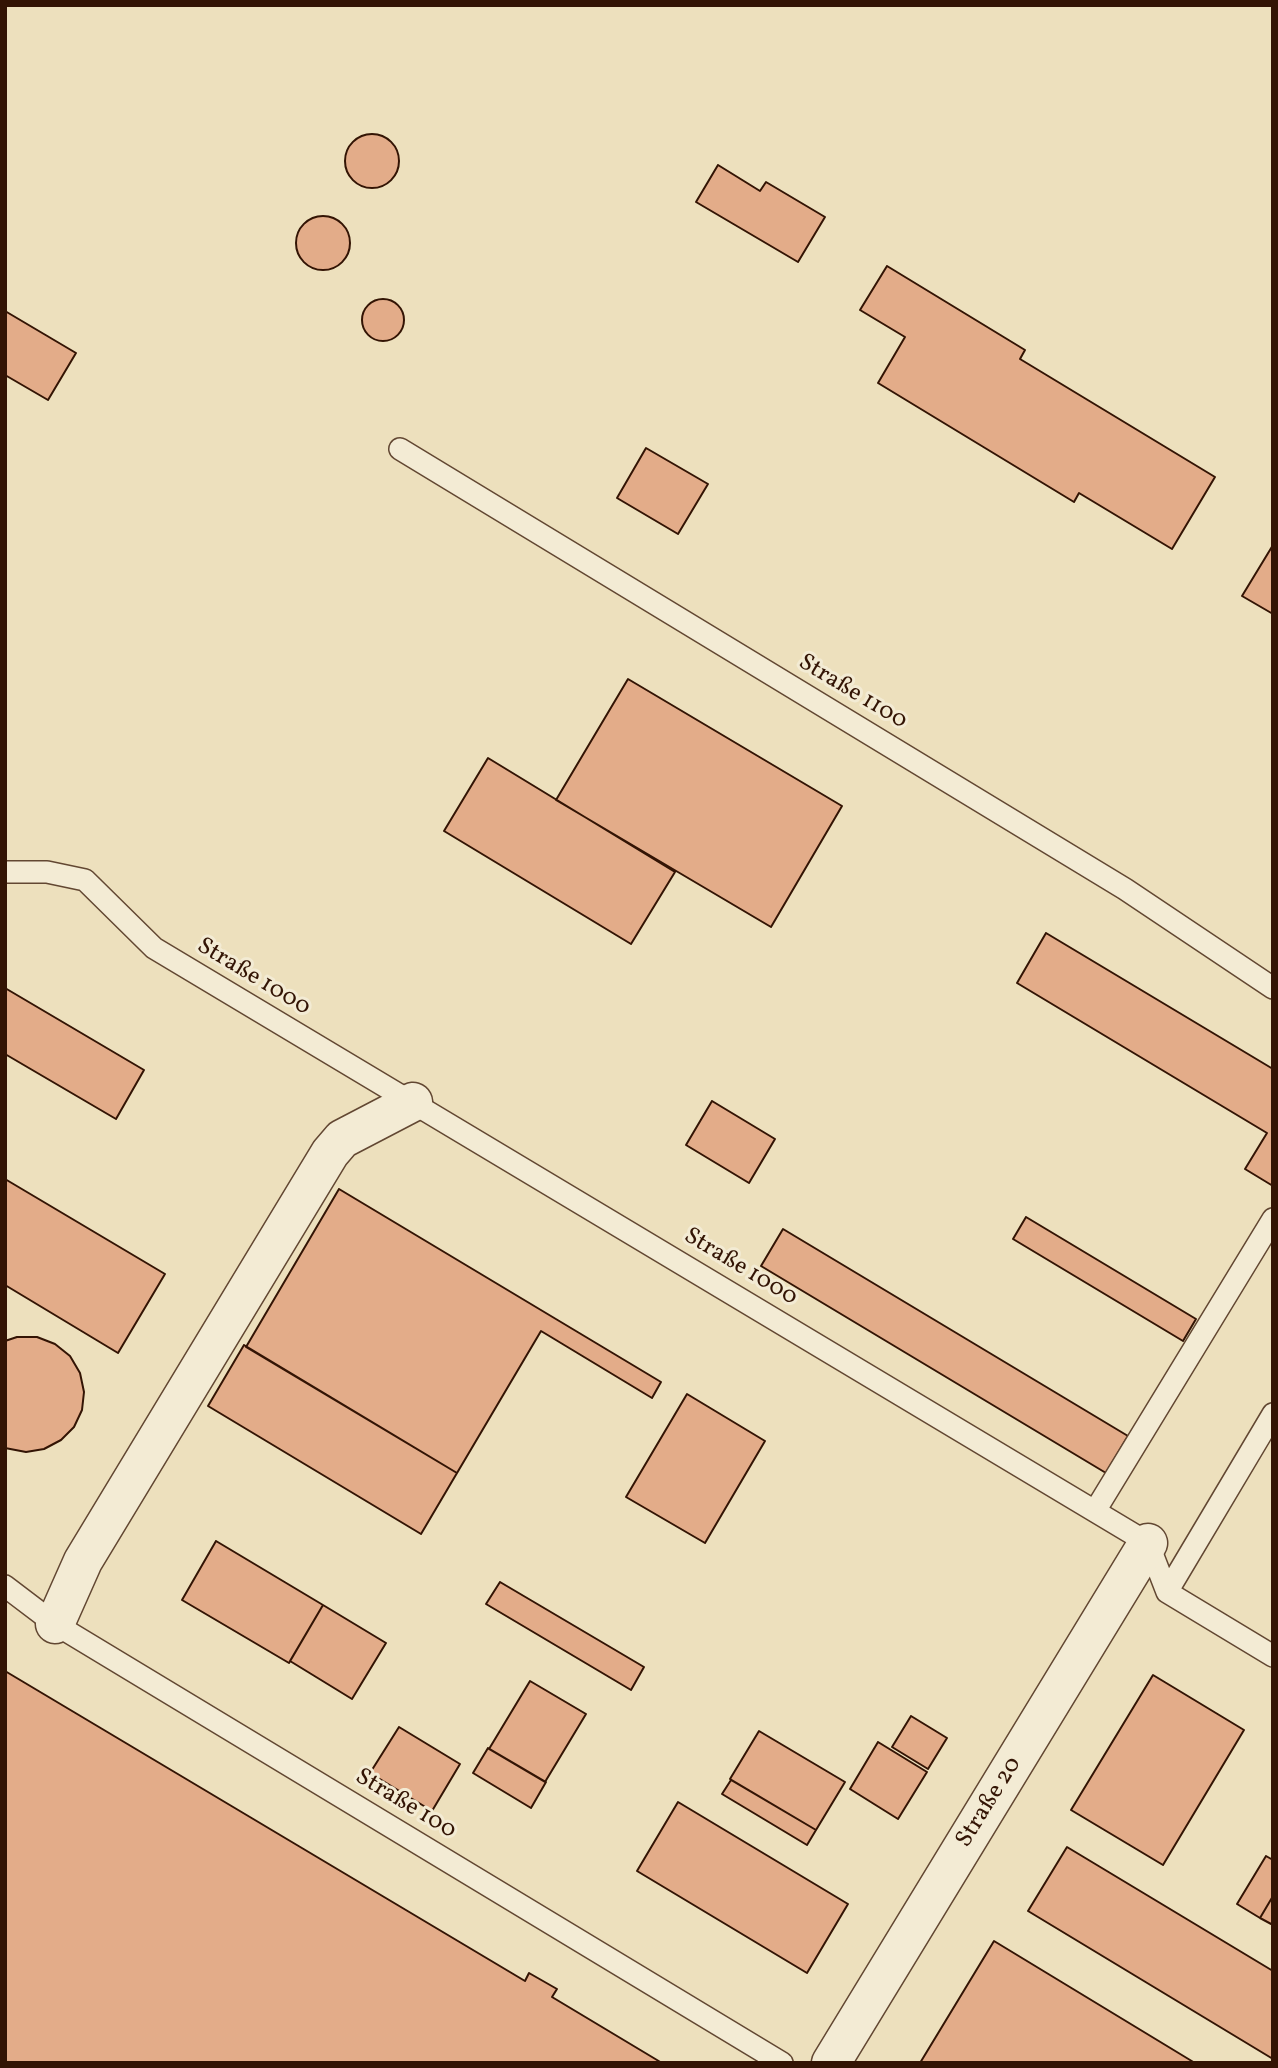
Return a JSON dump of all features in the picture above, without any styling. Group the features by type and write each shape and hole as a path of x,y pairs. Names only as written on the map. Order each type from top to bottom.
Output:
{"street":[{"path":"55,1623 83,1561 330,1153 342,1139 413,1102"},
{"name":"Straße 20","path":"831,2063 1149,1543"}],"lane":[{"name":"Straße 1100","path":"400,449 1125,889 1273,988"},
{"name":"Straße 1000","path":"5,872 47,872 85,880 154,948 1149,1543"},
{"path":"1095,1511 1273,1219"},
{"path":"1167,1592 1273,1414"},
{"path":"1149,1543 1167,1592 1273,1656"},
{"name":"Straße 100","path":"5,1586 55,1623 782,2063"}],"building":[{"path":"372,134 391,142 399,161 391,180 372,188 353,180 345,161 353,142"},
{"path":"718,165 760,191 766,182 825,217 798,262 696,202"},
{"path":"323,216 342,224 350,243 342,262 323,270 304,262 296,243 304,224"},
{"path":"887,266 1025,350 1020,359 1215,477 1172,549 1079,493 1074,502 878,383 905,337 860,310"},
{"path":"383,299 398,305 404,320 398,335 383,341 368,335 362,320 368,305"},
{"path":"5,311 76,353 48,400 5,375"},
{"path":"646,448 708,484 678,534 617,498"},
{"path":"1273,545 1273,614 1242,596"},
{"path":"628,679 842,806 771,927 556,800"},
{"path":"488,758 675,872 631,944 444,831"},
{"path":"1046,933 1273,1069 1273,1186 1245,1169 1267,1133 1017,983"},
{"path":"5,988 144,1070 116,1119 5,1054"},
{"path":"712,1101 775,1139 749,1183 686,1145"},
{"path":"5,1179 165,1274 118,1353 5,1285"},
{"path":"339,1189 661,1382 652,1398 541,1331 457,1473 246,1347"},
{"path":"1026,1217 1196,1319 1183,1341 1013,1239"},
{"path":"783,1229 1128,1436 1106,1473 761,1266"},
{"path":"17,1337 37,1337 55,1344 70,1356 80,1373 84,1392 82,1410 74,1427 61,1440 44,1449 26,1452 5,1448 5,1341"},
{"path":"244,1345 457,1473 421,1534 208,1406"},
{"path":"687,1394 765,1441 705,1543 626,1497"},
{"path":"216,1541 323,1605 289,1663 182,1600"},
{"path":"500,1582 644,1667 631,1690 486,1604"},
{"path":"323,1605 386,1643 352,1699 290,1661"},
{"path":"5,1671 525,1981 529,1973 557,1989 552,1997 662,2063 5,2063"},
{"path":"1153,1675 1244,1730 1163,1865 1071,1810"},
{"path":"530,1681 586,1714 545,1782 489,1749"},
{"path":"911,1716 947,1738 928,1769 892,1747"},
{"path":"399,1727 460,1764 432,1811 370,1773"},
{"path":"759,1731 845,1782 816,1830 730,1779"},
{"path":"878,1742 927,1772 898,1819 850,1789"},
{"path":"488,1748 546,1782 531,1808 473,1773"},
{"path":"731,1780 816,1830 807,1845 722,1794"},
{"path":"678,1802 848,1904 807,1973 637,1871"},
{"path":"1067,1847 1273,1971 1273,2059 1028,1911"},
{"path":"1266,1856 1273,1860 1273,1896 1260,1918 1237,1904"},
{"path":"1273,1896 1273,1925 1260,1918"},
{"path":"994,1941 1195,2063 920,2063"}]}
